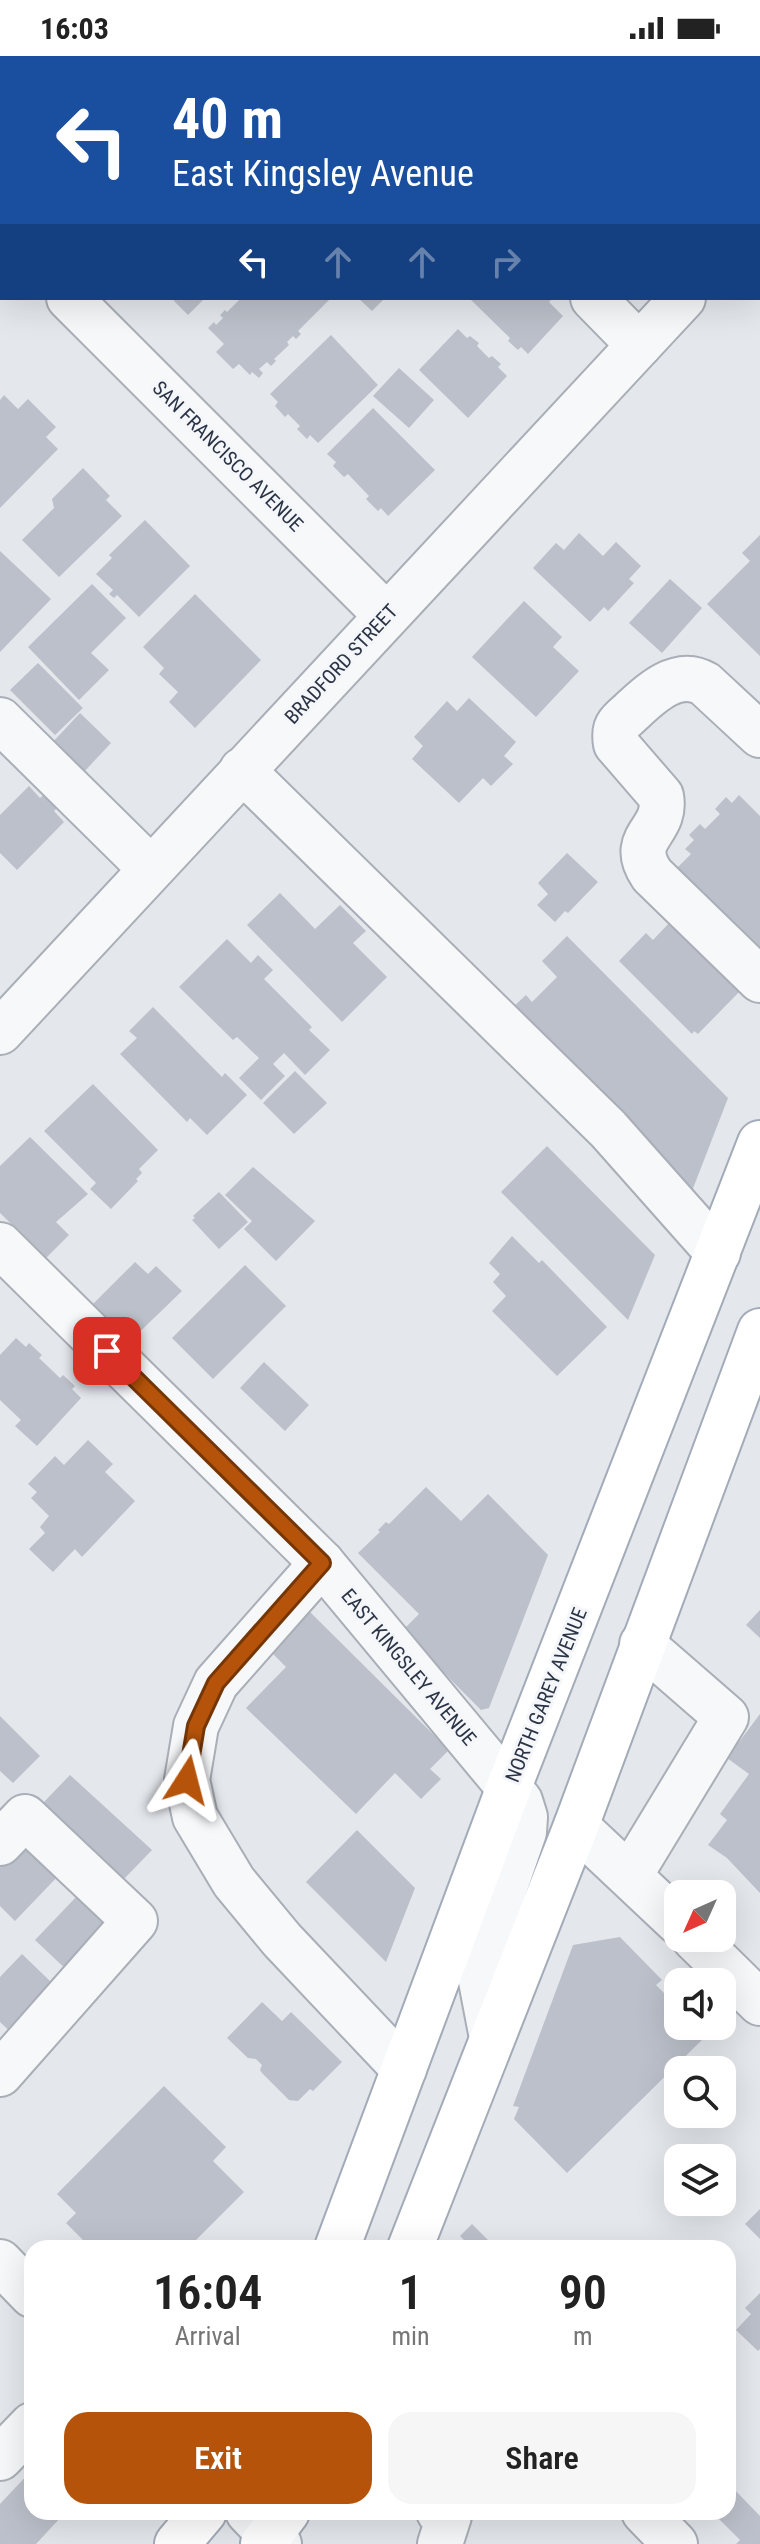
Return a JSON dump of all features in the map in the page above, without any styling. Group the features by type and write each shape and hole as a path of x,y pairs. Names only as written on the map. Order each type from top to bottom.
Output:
{"main road":[{"name":"NORTH GAREY AVENUE","path":"340,2240 509,1787 760,1143"},
{"path":"413,2240 576,1826 760,1331"},
{"path":"177,2544 197,2520"}],"street":[{"name":"SAN FRANCISCO AVENUE","path":"71,300 386,615"},
{"path":"595,300 639,345"},
{"name":"BRADFORD STREET","path":"0,1032 681,300"},
{"path":"760,735 705,684 696,679 683,678 650,694 617,725 616,744 661,796 663,807 642,851 643,861 652,875 760,980"},
{"path":"0,720 150,868"},
{"path":"242,770 608,1129 718,1253"},
{"name":"EAST KINGSLEY AVENUE","path":"0,1245 322,1563 520,1801 525,1817 524,1832 478,1965 492,2038"},
{"path":"322,1563 216,1683 196,1726 187,1780 195,1817 234,1882 282,1940 404,2069"},
{"path":"630,1875 726,1717 642,1644"},
{"path":"0,1843 25,1817 135,1921 0,2074"},
{"path":"576,1826 664,1908"},
{"path":"709,1952 758,1997"},
{"path":"0,2262 24,2287"},
{"path":"0,2458 24,2433"},
{"path":"440,2544 448,2520"},
{"path":"652,2520 675,2544"}],"building":[{"path":"175,300 203,300 188,315"},
{"path":"239,300 329,300 298,331 301,334 296,339 293,336 287,342 289,345 271,366 267,362 259,369 263,373 259,378 252,372 250,375 239,364 233,369 216,352 224,344 208,328 214,322 216,325 223,318 220,315 225,310 227,312"},
{"path":"360,300 383,300 372,311"},
{"path":"471,300 551,300 549,302 563,316 528,354 521,347 518,350 508,341 510,338"},
{"path":"458,329 467,338 470,336 479,343 477,346 489,358 492,356 501,364 498,367 507,376 468,418 419,370"},
{"path":"331,335 378,385 318,443 310,435 307,439 288,414 285,417 270,394"},
{"path":"399,368 434,400 409,428 373,396"},
{"path":"4,395 18,409 28,399 56,427 46,437 58,449 0,508 0,400"},
{"path":"373,408 435,470 388,516 366,499 369,496 348,474 344,477 333,466 336,462 327,454"},
{"path":"83,468 110,496 106,500 122,516 59,577 22,540 54,508 52,499"},
{"path":"145,520 190,566 139,617 117,595 114,598 109,594 113,590 96,574 112,558 109,555"},
{"path":"579,533 603,556 616,542 641,566 629,579 634,583 608,611 604,607 590,622 533,568 556,543 564,550"},
{"path":"760,535 760,656 707,604 750,561 742,553"},
{"path":"0,551 51,599 0,652"},
{"path":"670,579 702,608 662,653 629,623"},
{"path":"92,584 126,618 91,653 109,670 79,700 28,647"},
{"path":"195,594 261,660 195,728 169,702 178,692 159,674 164,668 143,647"},
{"path":"524,601 562,637 553,647 579,671 536,717 472,657"},
{"path":"38,663 83,708 55,735 10,690"},
{"path":"469,698 516,742 504,756 513,764 491,786 483,778 459,803 412,759 423,746 414,737 447,701 457,711"},
{"path":"80,713 111,743 82,774 51,744"},
{"path":"29,786 40,798 45,794 58,807 54,811 64,822 17,870 0,853 0,815"},
{"path":"739,795 760,816 760,963 673,872 691,854 685,849 694,840 689,835 700,824 705,829 720,814 715,809 726,797 732,803"},
{"path":"567,853 598,882 555,922 537,905 548,894 538,883"},
{"path":"280,893 315,929 340,905 366,931 353,943 387,977 342,1022 247,925"},
{"path":"672,920 740,985 736,988 740,991 698,1034 694,1031 692,1034 619,961 646,933 653,940"},
{"path":"567,936 728,1098 692,1191 513,1007 526,995 532,1002 557,977 542,961"},
{"path":"227,939 251,963 258,955 273,970 264,979 312,1027 309,1030 330,1050 305,1075 284,1053 273,1064 285,1076 261,1100 239,1078 259,1058 237,1037 233,1040 179,987"},
{"path":"153,1007 222,1077 225,1073 247,1095 207,1135 190,1118 187,1122 120,1054 137,1038 129,1031"},
{"path":"295,1071 327,1103 294,1134 263,1103"},
{"path":"93,1084 158,1150 139,1169 142,1173 136,1179 138,1181 111,1209 90,1189 96,1183 44,1131"},
{"path":"30,1137 88,1194 56,1222 69,1235 46,1258 0,1213 0,1166"},
{"path":"547,1146 655,1255 628,1320 501,1192"},
{"path":"253,1167 315,1221 276,1261 244,1229 252,1221 225,1195"},
{"path":"219,1192 248,1222 219,1249 192,1220"},
{"path":"512,1236 539,1263 542,1260 607,1327 557,1376 492,1311 506,1296 493,1282 500,1274 489,1263"},
{"path":"135,1262 148,1274 156,1266 182,1291 125,1346 88,1309"},
{"path":"245,1265 286,1306 213,1379 172,1338"},
{"path":"16,1338 26,1347 29,1343 42,1355 39,1358 60,1378 63,1375 75,1386 72,1389 81,1398 37,1446 15,1426 21,1420 0,1400 0,1355"},
{"path":"264,1362 309,1405 285,1431 240,1388"},
{"path":"88,1440 113,1464 105,1472 135,1501 82,1557 75,1549 53,1572 29,1549 45,1533 40,1527 49,1516 31,1498 37,1492 28,1484 55,1456 64,1465"},
{"path":"426,1487 461,1521 488,1494 548,1555 489,1708 481,1710 402,1631 419,1614 358,1553 386,1522 389,1524"},
{"path":"760,1610 760,1638 746,1625"},
{"path":"310,1612 449,1750 430,1769 441,1779 421,1799 395,1773 356,1814 246,1708 286,1667 270,1651"},
{"path":"760,1714 760,1893 727,1858 708,1845 727,1820 720,1814 749,1774 727,1758"},
{"path":"0,1716 40,1756 13,1783 0,1771"},
{"path":"70,1775 152,1850 124,1879 43,1803"},
{"path":"357,1830 415,1888 386,1962 306,1882"},
{"path":"11,1846 21,1855 29,1846 60,1874 15,1921 0,1906 0,1857"},
{"path":"79,1894 109,1923 70,1973 35,1940"},
{"path":"620,1937 662,1980 656,1985 664,1993 664,2040 702,2040 686,2056 664,2056 664,2077 567,2173 514,2119 519,2107 513,2106 573,1945"},
{"path":"22,1954 51,1982 40,1995 49,2003 16,2037 0,2022 0,1977"},
{"path":"262,2002 282,2021 291,2012 342,2062 313,2091 310,2089 298,2101 289,2100 262,2073 262,2065 256,2059 248,2058 227,2038"},
{"path":"164,2086 226,2147 213,2161 244,2192 196,2240 83,2240 66,2223 76,2213 57,2194"},
{"path":"760,2209 760,2239 745,2224"},
{"path":"472,2224 488,2240 464,2240 460,2236"},
{"path":"760,2293 758,2351 736,2330 751,2314 745,2308"},
{"path":"24,2478 24,2520 58,2520 36,2544 0,2544 0,2504"},
{"path":"736,2491 760,2516 760,2544 736,2544 740,2540 720,2520 736,2520"}],"route":[{"path":"107,1351 322,1563 216,1683 196,1726 187,1780"}]}
